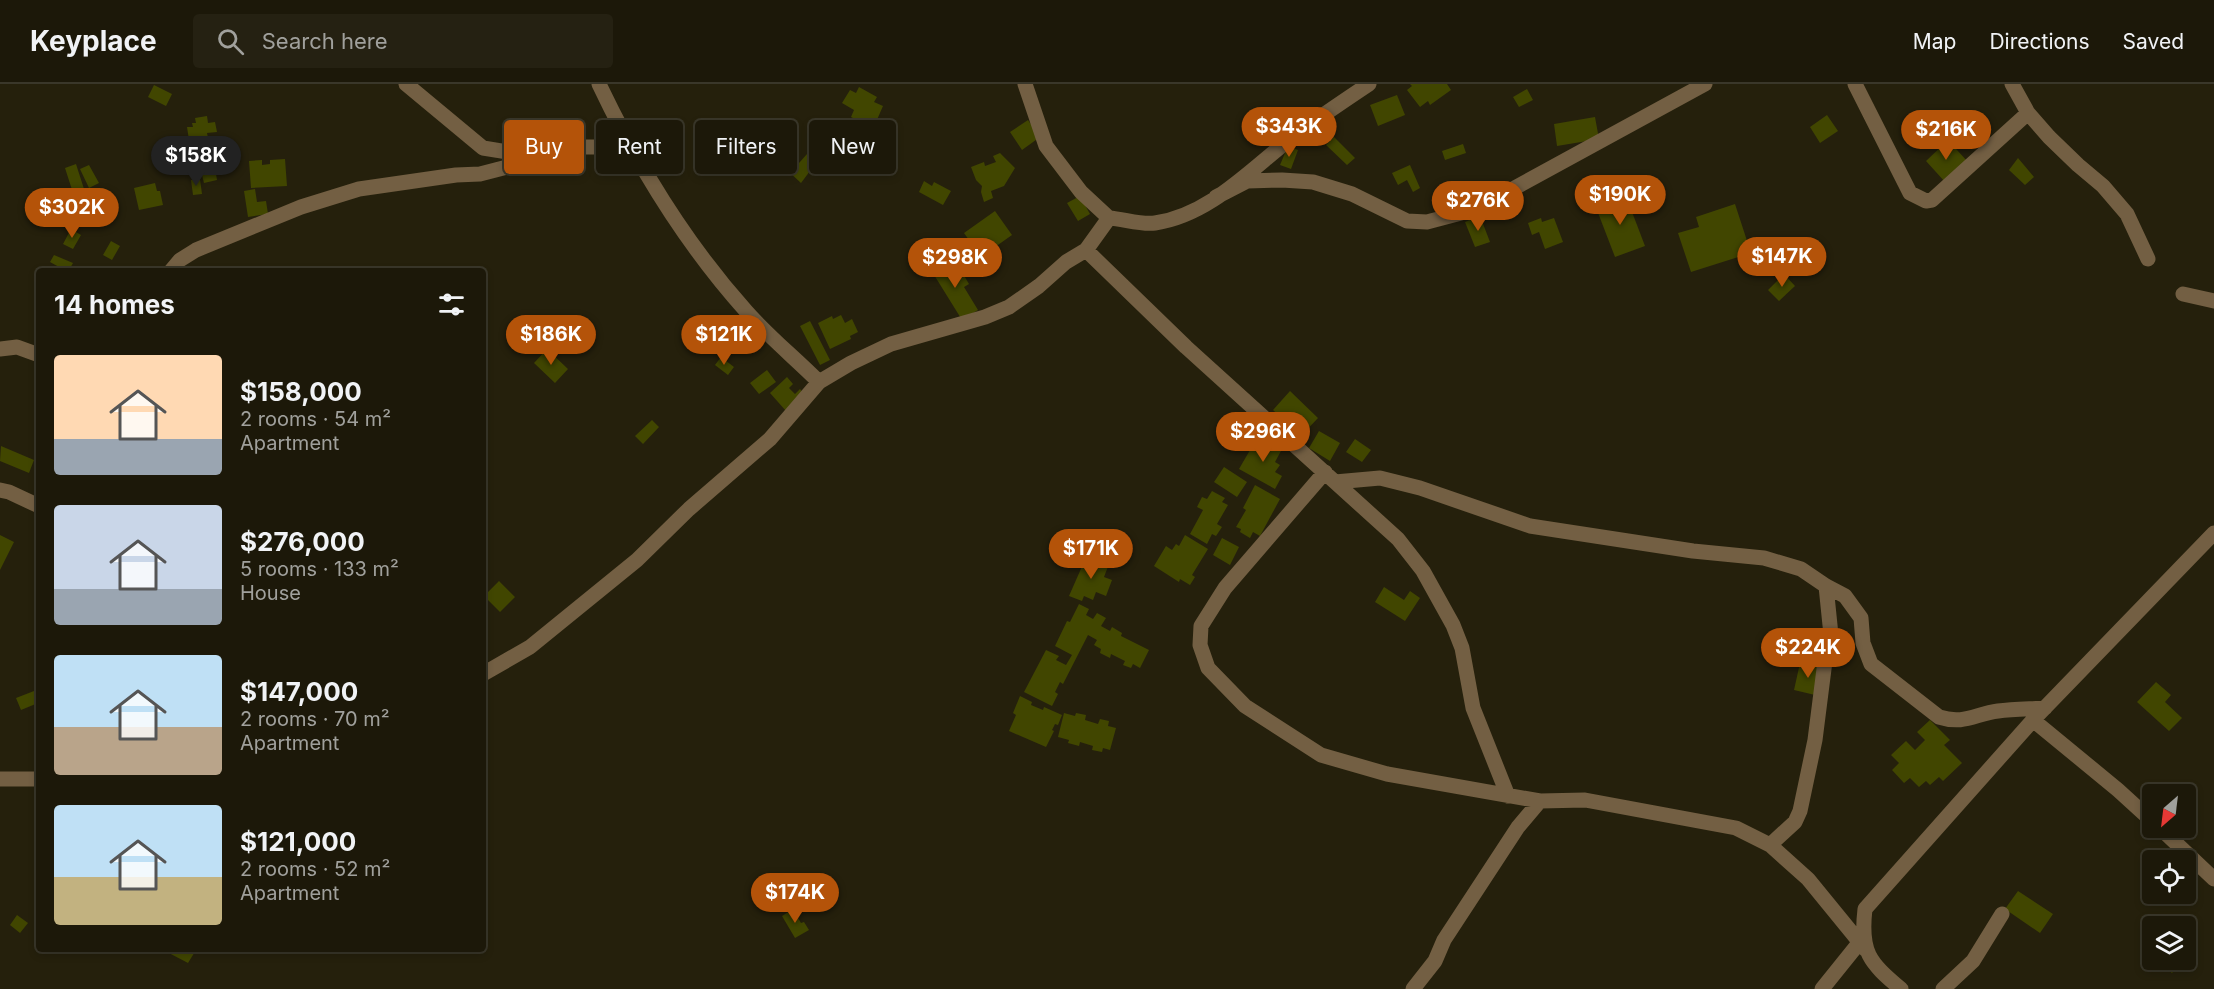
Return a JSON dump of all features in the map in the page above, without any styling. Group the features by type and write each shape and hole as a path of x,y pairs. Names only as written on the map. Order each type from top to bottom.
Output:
{"street":[{"path":"406,84 483,148 504,151"},
{"path":"599,84 617,120"},
{"path":"1025,84 1046,146 1081,192 1109,218 1152,223 1184,215 1247,181 1282,180 1313,182 1353,194 1407,221 1427,222 1461,213 1509,191 1705,84"},
{"path":"1216,197 1290,139 1369,84"},
{"path":"1855,84 1911,193 1926,201 1932,200 2028,113"},
{"path":"2012,84 2028,113 2078,165 2103,186 2127,214 2148,259"},
{"path":"173,268 180,260 196,250 301,207 359,189 456,175 480,174 504,168"},
{"path":"648,174 705,261 747,313 819,382"},
{"path":"486,672 530,647 619,576 689,509 770,439 819,382 851,363 891,345 1009,308 1065,262 1086,250 1109,218"},
{"path":"1086,250 1186,347 1398,539 1423,571 1453,625 1462,648 1473,708 1508,796"},
{"path":"2183,294 2214,301"},
{"path":"0,349 17,347 36,354"},
{"path":"1901,989 1877,969 1862,946 1808,879 1770,845 1736,828 1585,800 1540,801 1508,796 1387,774 1321,755 1245,706 1208,668 1200,645 1201,626 1225,588 1330,477 1380,478 1420,488 1530,526 1693,551 1764,558 1801,569 1845,596 1861,618 1863,643 1870,664 1939,717 1951,721 1967,720 1996,711 2045,708"},
{"path":"0,490 36,505"},
{"path":"1822,989 1862,946 1865,909 2033,720 2214,533"},
{"path":"1770,845 1796,822 1815,741 1825,661 1831,635 1826,586"},
{"path":"2033,720 2142,812"},
{"path":"0,779 36,779"},
{"path":"1413,989 1435,961 1444,940 1518,827 1540,801"},
{"path":"2171,838 2214,879"},
{"path":"1943,989 1973,961 2002,914"}],"building":[{"path":"1410,84 1447,84 1451,90 1430,105 1428,101 1420,107 1407,90 1412,86"},
{"path":"154,85 172,94 166,106 148,97"},
{"path":"859,87 877,97 874,102 883,106 877,120 856,120 851,117 854,110 842,103 850,90 856,93"},
{"path":"1527,89 1533,100 1519,107 1513,97"},
{"path":"1397,95 1405,115 1378,126 1370,105"},
{"path":"1827,115 1838,131 1820,143 1810,127"},
{"path":"207,116 208,123 215,122 217,132 207,133 208,138 189,140 187,127 193,127 192,123 196,123 195,118"},
{"path":"1595,117 1599,139 1557,146 1554,124"},
{"path":"1028,120 1040,137 1022,150 1010,132"},
{"path":"1334,137 1355,158 1347,165 1326,145"},
{"path":"1948,140 1967,161 1945,182 1926,161"},
{"path":"1463,144 1466,153 1445,160 1442,151"},
{"path":"1288,146 1298,150 1291,169 1280,165"},
{"path":"1000,153 1015,168 1004,186 991,191 993,198 984,202 982,186 976,180 971,167 984,162 985,166 996,162 993,156"},
{"path":"807,154 809,156 809,172 801,183 791,174 797,174 797,161 799,163"},
{"path":"2018,158 2034,177 2025,185 2009,170"},
{"path":"285,159 287,186 251,188 249,161 262,160 262,165 270,164 270,160"},
{"path":"76,164 85,192 74,196 65,168"},
{"path":"89,165 99,183 89,188 80,169"},
{"path":"1410,165 1420,188 1413,192 1407,180 1398,185 1392,173"},
{"path":"215,168 217,180 204,183 201,171"},
{"path":"200,179 202,194 193,195 191,180"},
{"path":"924,181 932,186 934,182 951,191 943,205 919,192"},
{"path":"155,183 157,191 160,191 163,205 139,210 134,188"},
{"path":"255,189 257,202 266,201 268,214 248,217 244,191"},
{"path":"1621,195 1625,206 1629,204 1645,246 1615,257 1595,205"},
{"path":"1080,196 1090,214 1078,221 1067,203"},
{"path":"1735,204 1751,253 1691,272 1678,233 1699,227 1696,217"},
{"path":"89,209 97,215 90,227 81,221"},
{"path":"995,211 1012,235 981,257 964,233"},
{"path":"1480,216 1490,242 1475,247 1465,222"},
{"path":"1541,218 1542,222 1554,218 1563,242 1545,249 1539,232 1532,235 1528,223"},
{"path":"71,229 81,235 73,249 63,244"},
{"path":"111,241 120,246 112,260 103,255"},
{"path":"54,255 73,263 70,268 61,268 50,262"},
{"path":"948,260 955,270 959,267 969,284 964,287 978,310 962,320 931,270"},
{"path":"1784,274 1795,286 1779,301 1768,290"},
{"path":"841,315 845,323 852,319 858,332 850,336 851,339 830,349 818,323 832,316 833,319"},
{"path":"810,321 830,360 820,365 800,326"},
{"path":"547,349 568,369 555,383 534,363"},
{"path":"721,357 734,367 728,375 715,365"},
{"path":"767,370 776,382 759,394 750,383"},
{"path":"787,377 793,384 789,388 795,394 800,389 805,395 786,411 770,393"},
{"path":"1290,391 1318,418 1301,436 1273,410"},
{"path":"652,420 659,427 643,444 635,436"},
{"path":"1319,431 1340,443 1330,461 1309,448"},
{"path":"1257,438 1281,451 1275,462 1280,465 1275,472 1282,476 1275,489 1239,469"},
{"path":"1355,439 1371,450 1362,462 1346,452"},
{"path":"1,446 34,460 29,473 0,461"},
{"path":"1224,467 1247,482 1237,497 1214,482"},
{"path":"1255,485 1280,499 1260,536 1253,532 1250,538 1236,527 1246,510 1243,508"},
{"path":"1212,491 1225,498 1222,502 1228,505 1217,524 1222,527 1216,536 1212,534 1207,544 1190,534 1203,510 1197,507 1202,497 1207,499"},
{"path":"0,535 14,542 0,570"},
{"path":"1185,535 1208,549 1192,575 1195,577 1190,585 1180,579 1179,582 1154,566 1166,546 1172,550 1176,544 1179,546"},
{"path":"1222,538 1239,547 1230,565 1213,555"},
{"path":"1087,555 1109,564 1104,577 1112,580 1106,596 1096,592 1093,600 1084,596 1082,601 1069,596"},
{"path":"499,581 515,597 500,612 486,598 486,594"},
{"path":"1384,587 1404,600 1410,591 1420,598 1405,621 1375,602"},
{"path":"1079,604 1089,609 1086,615 1093,619 1097,613 1106,618 1101,626 1110,631 1112,627 1122,633 1121,636 1149,650 1140,668 1133,664 1131,668 1123,665 1125,661 1111,654 1110,658 1100,653 1101,649 1094,645 1097,640 1088,635 1063,684 1060,682 1055,692 1058,694 1052,706 1024,692 1046,650 1059,656 1056,660 1066,665 1072,655 1055,646 1067,621 1070,622"},
{"path":"1800,663 1821,667 1815,695 1794,690"},
{"path":"2156,682 2171,695 2165,702 2182,718 2169,731 2137,702"},
{"path":"34,691 36,704 21,710 16,698"},
{"path":"1020,696 1032,702 1031,705 1043,710 1044,707 1062,715 1058,725 1055,724 1052,730 1054,731 1046,747 1009,731 1016,715 1013,713"},
{"path":"1064,713 1075,716 1076,713 1086,715 1085,720 1098,724 1100,719 1109,721 1108,726 1116,728 1110,750 1103,748 1102,752 1092,750 1093,746 1080,742 1079,746 1058,737"},
{"path":"1930,720 1950,740 1944,745 1962,763 1943,781 1939,777 1930,785 1926,781 1919,787 1910,778 1904,783 1892,770 1899,763 1891,755 1906,741 1915,750 1925,740 1917,732"},
{"path":"2018,891 2053,914 2040,933 2005,909"},
{"path":"793,909 801,923 804,922 809,930 795,938 782,916"},
{"path":"17,915 28,923 20,933 10,925"},
{"path":"167,952 195,952 188,963"}]}
